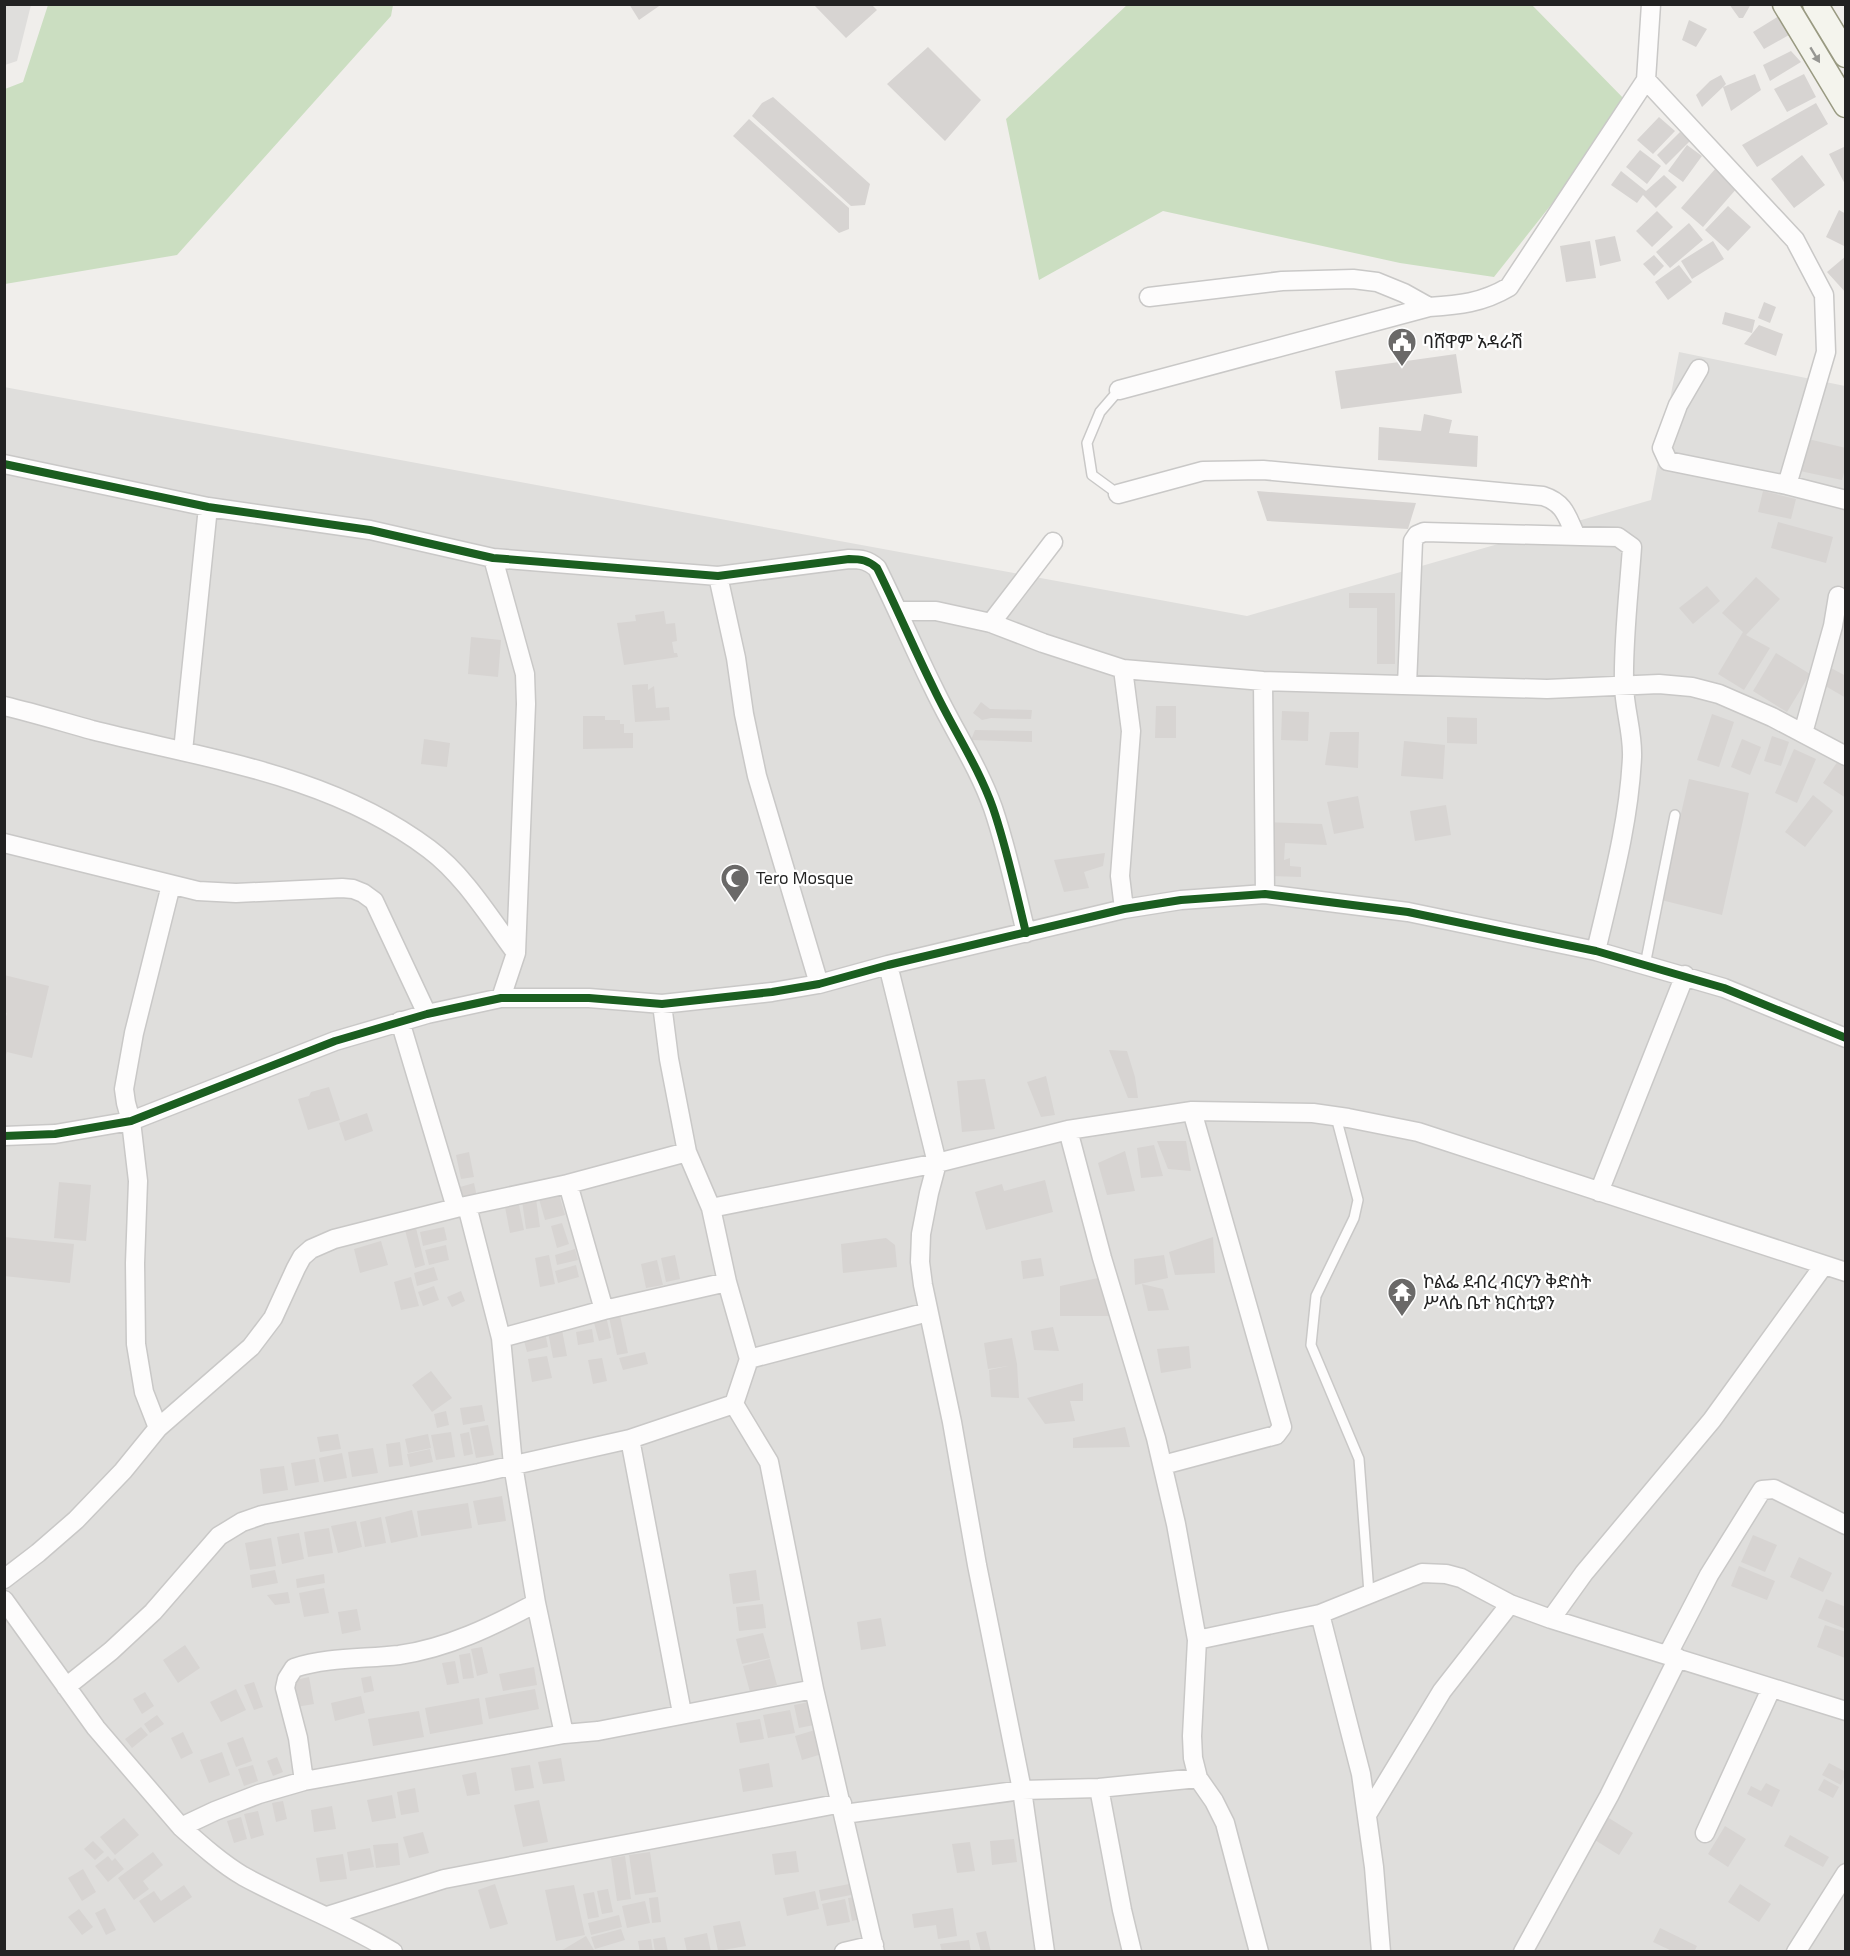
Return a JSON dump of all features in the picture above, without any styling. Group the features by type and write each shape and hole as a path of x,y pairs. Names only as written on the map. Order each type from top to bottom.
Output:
{"main road":[{"path":"1785,4 1845,105"},
{"path":"1815,4 1845,55"}],"street":[{"path":"1119,390 1429,307 1466,304 1492,297 1509,287 1646,81 1651,4"},
{"path":"1646,81 1795,240 1824,296 1826,352 1787,485"},
{"path":"1149,297 1282,281 1353,279 1377,282 1429,307"},
{"path":"1699,369 1678,405 1662,448 1668,462 1787,485 1845,500"},
{"path":"4,464 208,507 370,530 493,558 718,576 849,559 864,560 877,568 934,690 964,743 993,808 1026,933"},
{"path":"1118,494 1203,471 1263,470 1417,484 1543,496 1556,500 1563,508 1576,536"},
{"path":"183,751 208,507"},
{"path":"1407,686 1413,541 1417,536 1424,532 1618,537 1632,547 1624,686 1632,754 1630,784 1615,870 1596,951"},
{"path":"991,623 1053,542"},
{"path":"493,558 525,674 526,704 516,953 501,998"},
{"path":"718,576 736,658 744,714 757,776 819,984"},
{"path":"1803,733 1833,626 1839,596"},
{"path":"898,611 936,611 991,623 1123,669 1263,681 1407,686 1548,689 1659,684 1692,687 1719,694 1772,717 1845,756"},
{"path":"1123,669 1131,731 1120,876 1124,909"},
{"path":"1263,681 1264,894"},
{"path":"4,706 238,765 310,787 378,817 429,849 448,867 478,902 516,953"},
{"path":"4,843 198,891 236,893 342,888 363,893 374,902 426,1014"},
{"path":"158,1428 144,1392 136,1344 135,1263 138,1181 131,1121 125,1096 127,1068 171,885"},
{"path":"4,1136 55,1134 131,1121 335,1041 426,1014 501,998 589,998 662,1004 772,992 819,984 888,965 1124,909 1180,900 1264,894 1408,912 1596,951 1724,988 1845,1038"},
{"path":"888,965 937,1163 921,1234 920,1262 1022,1790 1046,1952"},
{"path":"1599,1192 1685,975"},
{"path":"662,1004 669,1059 687,1152 711,1208 727,1282 749,1359 734,1404 769,1462 814,1689 875,1948 844,1952"},
{"path":"400,1022 462,1207 501,1338 513,1465 537,1603 564,1734"},
{"path":"711,1208 937,1163 1068,1130 1192,1112 1301,1113 1418,1132 1845,1272"},
{"path":"1162,1465 1276,1434 1282,1427 1192,1112"},
{"path":"1068,1130 1102,1258 1156,1438 1176,1524 1197,1640 1193,1758 1198,1778 1225,1822 1259,1952"},
{"path":"4,1579 76,1520 123,1471 158,1428 251,1347 273,1318 302,1257 311,1249 334,1239 462,1207 568,1184 687,1152"},
{"path":"568,1184 604,1310"},
{"path":"1551,1619 1584,1573 1712,1420 1824,1265"},
{"path":"501,1338 604,1310 727,1282"},
{"path":"749,1359 928,1312"},
{"path":"66,1687 111,1651 153,1612 181,1582 207,1548 229,1528 262,1515 468,1476 630,1439 734,1404"},
{"path":"630,1439 682,1713"},
{"path":"1523,1952 1610,1796 1709,1575 1762,1490 1774,1489 1845,1525"},
{"path":"1197,1640 1320,1614 1403,1579 1434,1572 1461,1578 1510,1604 1551,1619 1845,1711"},
{"path":"4,1600 96,1728 182,1827 242,1875 327,1916 393,1952"},
{"path":"304,1781 298,1738 285,1688 288,1675 294,1668 327,1661 402,1654 446,1643 478,1632 537,1603"},
{"path":"1368,1813 1442,1691 1510,1604"},
{"path":"1320,1614 1356,1754 1368,1813 1381,1952"},
{"path":"182,1827 259,1794 304,1781 564,1734 598,1731 814,1689"},
{"path":"1706,1833 1771,1689"},
{"path":"327,1916 444,1879 843,1809 1022,1790 1099,1788 1198,1778"},
{"path":"1099,1788 1132,1952"},
{"path":"1796,1952 1845,1873"}],"lane":[{"path":"1118,494 1092,475 1087,443 1100,412 1119,390"},
{"path":"1646,965 1675,815"},
{"path":"1336,1117 1359,1200 1354,1218 1316,1296 1311,1345 1359,1459 1369,1593"}],"shaded area":[{"path":"5,4 31,5 17,61 5,65"},
{"path":"1679,352 1845,386 1845,1951 5,1951 4,387 1247,616 1651,500"}],"green space":[{"path":"48,4 393,5 391,16 177,255 5,284 5,89 23,82"},
{"path":"1128,4 1532,5 1630,105 1494,277 1400,263 1163,211 1039,280 1006,119"}],"building":[{"path":"629,4 662,4 639,20"},
{"path":"816,4 871,4 877,10 846,38 815,6"},
{"path":"1729,4 1751,4 1743,18 1739,18"},
{"path":"1779,16 1789,35 1764,49 1753,32"},
{"path":"1689,20 1707,29 1696,47 1682,40"},
{"path":"928,47 981,100 945,141 887,84"},
{"path":"1791,51 1801,62 1770,81 1763,65"},
{"path":"1755,74 1761,90 1731,111 1723,87"},
{"path":"1804,74 1816,97 1787,112 1774,89"},
{"path":"1721,75 1726,84 1702,107 1696,95 1710,81"},
{"path":"773,97 870,184 865,205 851,206 752,116 762,103"},
{"path":"1816,103 1828,124 1757,167 1742,145"},
{"path":"1659,117 1675,131 1653,154 1637,140"},
{"path":"749,119 849,208 849,229 839,233 733,136"},
{"path":"1680,132 1690,141 1666,165 1657,155"},
{"path":"1687,145 1702,156 1683,182 1668,171"},
{"path":"1846,146 1846,186 1829,154"},
{"path":"1640,150 1661,166 1647,184 1626,167"},
{"path":"1802,155 1825,185 1794,208 1771,179"},
{"path":"1716,168 1738,187 1703,227 1681,208"},
{"path":"1621,171 1646,191 1664,175 1677,187 1656,208 1643,195 1637,203 1611,185"},
{"path":"1728,206 1751,227 1728,251 1705,230"},
{"path":"1839,210 1846,214 1846,247 1826,237"},
{"path":"1657,211 1673,227 1652,247 1636,231"},
{"path":"1689,223 1703,240 1670,268 1656,252"},
{"path":"1615,236 1621,261 1600,266 1595,240"},
{"path":"1590,241 1596,278 1566,282 1560,246"},
{"path":"1713,241 1724,259 1692,279 1681,261"},
{"path":"1654,255 1664,266 1654,276 1643,264"},
{"path":"1846,256 1846,293 1827,272"},
{"path":"1679,265 1692,282 1668,300 1655,282"},
{"path":"1764,302 1776,307 1770,323 1758,318"},
{"path":"1725,312 1755,320 1752,333 1722,324"},
{"path":"1759,325 1783,334 1776,356 1744,344"},
{"path":"1456,354 1462,393 1341,409 1335,371"},
{"path":"1424,414 1452,420 1449,433 1478,436 1477,467 1378,460 1379,427 1421,431"},
{"path":"1808,439 1846,448 1846,465 1842,480 1800,471"},
{"path":"1257,491 1416,503 1408,529 1267,521"},
{"path":"1763,491 1796,499 1791,519 1758,512"},
{"path":"1778,522 1833,537 1826,563 1771,548"},
{"path":"1756,577 1780,599 1746,635 1770,648 1744,690 1718,674 1743,632 1722,613"},
{"path":"1707,586 1720,601 1693,624 1679,608"},
{"path":"1349,593 1395,593 1395,664 1377,664 1377,608 1349,608"},
{"path":"664,611 666,624 675,623 677,641 672,642 674,653 677,653 678,657 624,665 617,623 636,621 635,615"},
{"path":"471,637 501,640 498,677 468,674"},
{"path":"1776,653 1810,674 1787,712 1753,691"},
{"path":"1831,668 1846,676 1846,698 1822,684"},
{"path":"648,684 648,690 654,686 656,708 669,707 670,720 635,722 632,685"},
{"path":"981,702 990,709 1032,710 1031,719 991,718 982,720 973,713"},
{"path":"1156,706 1176,706 1176,738 1155,738"},
{"path":"1282,711 1309,712 1308,741 1281,740"},
{"path":"1712,714 1734,722 1719,767 1697,760"},
{"path":"583,716 605,716 605,720 620,720 620,724 624,724 624,733 633,733 633,748 583,749"},
{"path":"1447,717 1477,718 1477,744 1447,743"},
{"path":"975,730 1032,731 1032,742 971,740"},
{"path":"1330,732 1359,732 1358,768 1325,765"},
{"path":"1772,736 1789,742 1781,766 1764,761"},
{"path":"424,739 450,743 447,767 421,764"},
{"path":"1742,739 1761,747 1750,775 1731,767"},
{"path":"1404,741 1445,745 1443,779 1401,776"},
{"path":"1794,749 1816,759 1797,803 1775,793"},
{"path":"1840,758 1846,762 1846,798 1823,783"},
{"path":"1689,779 1749,793 1722,915 1661,900"},
{"path":"1813,795 1833,811 1805,847 1785,832"},
{"path":"1358,796 1364,828 1334,834 1327,802"},
{"path":"1446,805 1451,835 1415,841 1410,811"},
{"path":"1266,822 1322,824 1327,845 1285,843 1284,860 1290,858 1290,866 1301,867 1301,877 1266,876"},
{"path":"1105,853 1103,866 1084,872 1089,888 1064,892 1054,860"},
{"path":"4,975 49,986 32,1058 7,1052 4,1060 4,1024 7,1013 4,1012"},
{"path":"1109,1050 1127,1051 1135,1077 1138,1098 1128,1098"},
{"path":"1046,1076 1055,1115 1041,1117 1027,1082"},
{"path":"985,1079 995,1129 962,1132 957,1081"},
{"path":"329,1087 340,1120 308,1130 298,1099 309,1096 311,1092"},
{"path":"367,1113 373,1131 345,1141 339,1123"},
{"path":"1157,1141 1186,1141 1191,1171 1168,1169"},
{"path":"1154,1145 1163,1176 1141,1178 1137,1148"},
{"path":"1125,1151 1135,1191 1107,1195 1098,1163"},
{"path":"469,1152 474,1177 461,1179 456,1155"},
{"path":"1045,1180 1053,1212 986,1230 975,1192 1002,1184 1004,1191"},
{"path":"59,1182 91,1185 86,1241 54,1238"},
{"path":"474,1183 477,1197 463,1201 460,1187"},
{"path":"559,1194 565,1215 545,1220 539,1199"},
{"path":"536,1199 540,1227 526,1229 522,1201"},
{"path":"519,1205 524,1230 510,1233 505,1207"},
{"path":"562,1223 569,1244 557,1248 551,1226"},
{"path":"444,1227 447,1240 423,1246 420,1232"},
{"path":"416,1228 425,1265 415,1268 405,1230"},
{"path":"4,1237 74,1244 70,1283 4,1276"},
{"path":"1213,1237 1215,1273 1175,1275 1169,1252"},
{"path":"886,1238 895,1245 897,1267 843,1273 841,1244"},
{"path":"381,1241 388,1265 360,1273 354,1249"},
{"path":"446,1245 449,1260 429,1265 425,1250"},
{"path":"575,1249 578,1260 557,1265 555,1255"},
{"path":"549,1255 555,1284 540,1287 535,1258"},
{"path":"675,1255 680,1279 666,1282 661,1258"},
{"path":"1164,1255 1168,1278 1135,1285 1134,1259"},
{"path":"1041,1258 1044,1276 1023,1279 1021,1261"},
{"path":"657,1260 663,1285 646,1288 641,1264"},
{"path":"576,1265 579,1277 558,1283 555,1271"},
{"path":"434,1267 438,1280 417,1286 414,1273"},
{"path":"411,1277 419,1306 401,1310 394,1282"},
{"path":"1098,1278 1110,1316 1060,1316 1060,1286"},
{"path":"1142,1284 1163,1289 1169,1310 1148,1311"},
{"path":"434,1286 439,1300 423,1306 418,1292"},
{"path":"461,1291 465,1301 452,1307 447,1297"},
{"path":"620,1315 628,1353 617,1355 609,1317"},
{"path":"606,1316 611,1338 599,1341 593,1319"},
{"path":"1053,1327 1059,1351 1034,1350 1031,1331"},
{"path":"592,1329 594,1342 578,1345 576,1332"},
{"path":"562,1330 567,1356 553,1358 548,1332"},
{"path":"545,1332 548,1347 527,1352 523,1337"},
{"path":"1012,1338 1017,1364 1019,1398 991,1397 989,1370 1008,1366 988,1369 984,1343"},
{"path":"1189,1346 1191,1368 1161,1373 1157,1349"},
{"path":"645,1352 648,1364 623,1370 619,1358"},
{"path":"547,1356 552,1378 532,1382 528,1359"},
{"path":"602,1358 607,1381 593,1384 588,1360"},
{"path":"431,1371 452,1398 432,1412 412,1385"},
{"path":"1083,1383 1083,1401 1070,1401 1075,1421 1045,1424 1027,1398"},
{"path":"482,1405 485,1421 463,1425 460,1408"},
{"path":"446,1411 449,1425 437,1428 434,1414"},
{"path":"488,1425 494,1455 476,1458 470,1428"},
{"path":"1125,1427 1130,1447 1073,1448 1073,1438"},
{"path":"451,1432 455,1457 436,1460 431,1435"},
{"path":"469,1432 473,1454 464,1456 460,1434"},
{"path":"338,1434 341,1449 320,1452 317,1437"},
{"path":"428,1434 431,1448 408,1453 405,1439"},
{"path":"400,1442 403,1465 389,1467 386,1444"},
{"path":"373,1448 378,1473 352,1477 348,1452"},
{"path":"430,1449 433,1462 410,1467 407,1454"},
{"path":"342,1453 347,1478 324,1482 319,1458"},
{"path":"315,1459 319,1482 295,1486 291,1463"},
{"path":"284,1466 288,1490 263,1494 260,1469"},
{"path":"502,1496 506,1521 478,1525 473,1501"},
{"path":"468,1503 472,1528 421,1536 417,1511"},
{"path":"412,1510 418,1537 391,1543 385,1517"},
{"path":"381,1517 386,1543 365,1547 360,1522"},
{"path":"356,1521 362,1547 338,1553 331,1526"},
{"path":"329,1528 333,1553 308,1557 304,1532"},
{"path":"299,1533 304,1559 282,1564 277,1537"},
{"path":"1753,1535 1777,1545 1765,1572 1741,1562"},
{"path":"271,1538 276,1566 250,1570 245,1543"},
{"path":"1799,1557 1832,1573 1823,1592 1790,1577"},
{"path":"1739,1566 1775,1581 1767,1600 1731,1586"},
{"path":"275,1570 278,1583 252,1588 250,1575"},
{"path":"756,1570 760,1600 733,1604 729,1574"},
{"path":"324,1574 325,1583 297,1588 296,1579"},
{"path":"324,1588 329,1613 304,1617 299,1593"},
{"path":"288,1592 290,1603 275,1605 267,1595"},
{"path":"1826,1599 1846,1607 1846,1629 1818,1618"},
{"path":"763,1604 766,1628 739,1631 736,1607"},
{"path":"357,1609 361,1630 342,1634 338,1612"},
{"path":"881,1618 886,1646 861,1650 857,1622"},
{"path":"1825,1625 1846,1632 1845,1658 1817,1647"},
{"path":"763,1633 770,1658 742,1664 736,1639"},
{"path":"185,1645 200,1668 178,1683 163,1660"},
{"path":"482,1647 488,1673 477,1676 471,1649"},
{"path":"470,1653 474,1678 463,1679 459,1655"},
{"path":"770,1659 777,1685 750,1692 743,1666"},
{"path":"455,1661 459,1683 447,1685 442,1663"},
{"path":"534,1667 537,1685 503,1691 499,1674"},
{"path":"371,1676 374,1691 364,1693 361,1678"},
{"path":"309,1677 314,1704 296,1707 291,1681"},
{"path":"254,1682 263,1707 254,1710 244,1685"},
{"path":"236,1689 246,1710 221,1722 210,1702"},
{"path":"535,1689 539,1709 489,1719 485,1698"},
{"path":"145,1692 154,1706 142,1714 133,1699"},
{"path":"361,1696 365,1713 335,1721 331,1703"},
{"path":"479,1698 483,1724 430,1734 425,1708"},
{"path":"809,1702 814,1725 799,1728 794,1705"},
{"path":"790,1710 795,1733 768,1738 763,1715"},
{"path":"419,1711 424,1737 373,1746 368,1719"},
{"path":"157,1715 164,1724 150,1733 144,1724"},
{"path":"760,1719 764,1739 740,1743 736,1723"},
{"path":"141,1727 148,1735 132,1748 125,1739"},
{"path":"815,1730 822,1754 802,1760 795,1736"},
{"path":"183,1732 193,1753 181,1759 171,1738"},
{"path":"243,1737 252,1761 236,1767 227,1743"},
{"path":"222,1752 230,1775 209,1783 200,1760"},
{"path":"277,1757 283,1772 273,1776 267,1761"},
{"path":"561,1758 565,1781 543,1784 538,1762"},
{"path":"769,1763 773,1787 743,1792 739,1769"},
{"path":"1829,1763 1846,1772 1841,1785 1822,1775"},
{"path":"253,1765 258,1781 244,1786 238,1769"},
{"path":"530,1765 534,1788 515,1791 511,1768"},
{"path":"476,1772 480,1794 467,1796 462,1775"},
{"path":"1824,1779 1839,1787 1833,1798 1818,1790"},
{"path":"1766,1783 1780,1790 1772,1807 1747,1794 1751,1786 1761,1791"},
{"path":"415,1788 419,1812 401,1815 397,1792"},
{"path":"392,1795 396,1818 372,1822 367,1800"},
{"path":"539,1800 548,1842 523,1847 514,1805"},
{"path":"283,1801 287,1819 276,1822 272,1803"},
{"path":"332,1806 336,1829 314,1832 311,1810"},
{"path":"258,1811 264,1835 251,1839 244,1814"},
{"path":"1604,1815 1633,1833 1619,1855 1590,1837"},
{"path":"241,1817 247,1839 234,1843 227,1821"},
{"path":"124,1818 139,1835 115,1855 100,1837"},
{"path":"1725,1826 1746,1839 1728,1867 1708,1854"},
{"path":"423,1832 429,1853 409,1858 403,1837"},
{"path":"1790,1835 1829,1857 1823,1867 1784,1846"},
{"path":"1014,1839 1017,1862 992,1865 990,1841"},
{"path":"93,1841 104,1852 95,1860 84,1849"},
{"path":"970,1842 975,1871 957,1873 952,1844"},
{"path":"398,1843 400,1865 376,1868 373,1845"},
{"path":"370,1848 374,1867 350,1871 347,1852"},
{"path":"796,1851 799,1872 775,1875 772,1854"},
{"path":"153,1852 163,1865 143,1881 149,1889 134,1900 118,1878"},
{"path":"650,1852 656,1892 635,1895 629,1855"},
{"path":"343,1854 347,1879 320,1882 316,1858"},
{"path":"108,1856 112,1861 115,1858 124,1869 108,1882 95,1866"},
{"path":"625,1856 631,1899 617,1901 611,1858"},
{"path":"83,1869 96,1892 82,1901 68,1878"},
{"path":"854,1883 856,1894 821,1901 819,1890"},
{"path":"495,1884 508,1924 490,1929 478,1890"},
{"path":"1740,1884 1771,1904 1759,1922 1728,1902"},
{"path":"184,1885 192,1897 154,1923 139,1901 154,1891 161,1901"},
{"path":"574,1885 585,1935 556,1941 545,1890"},
{"path":"608,1889 613,1912 602,1914 597,1891"},
{"path":"815,1891 819,1909 787,1916 783,1898"},
{"path":"594,1892 599,1917 588,1919 583,1894"},
{"path":"861,1896 866,1918 852,1921 848,1898"},
{"path":"658,1897 661,1922 652,1923 649,1898"},
{"path":"845,1899 850,1922 827,1926 822,1904"},
{"path":"645,1901 650,1923 627,1928 622,1906"},
{"path":"105,1908 116,1930 106,1935 95,1913"},
{"path":"953,1908 957,1936 938,1939 936,1925 914,1928 912,1914"},
{"path":"79,1909 93,1927 82,1935 68,1917"},
{"path":"619,1915 622,1927 591,1935 588,1923"},
{"path":"740,1921 746,1946 718,1951 713,1926"},
{"path":"1660,1928 1697,1946 1694,1952 1674,1952 1653,1942"},
{"path":"621,1929 625,1940 595,1949 591,1937"},
{"path":"986,1931 991,1952 981,1952 976,1933"},
{"path":"707,1933 711,1952 687,1952 684,1938"},
{"path":"586,1936 595,1952 559,1952"},
{"path":"665,1937 668,1952 655,1952 653,1939"},
{"path":"651,1939 653,1952 640,1952 638,1941"},
{"path":"969,1940 971,1952 942,1952 940,1944"}],"cycle path":[{"path":"4,464 208,507 370,530 493,558 718,576 849,559 867,562 877,568 941,704 987,792 1003,839 1026,933"},
{"path":"4,1136 55,1134 131,1121 335,1041 427,1014 501,998 589,998 662,1004 772,992 819,984 888,965 1124,909 1181,900 1265,894 1408,912 1596,951 1724,988 1846,1038"}],"place":[{"name":"ባሸዋም አዳራሽ","path":"1402,368"},
{"name":"Tero Mosque","path":"735,904"},
{"name":"ኮልፌ ደብረ ብርሃን ቅድስት ሥላሴ ቤተ ክርስቲያን","path":"1402,1318"}]}
